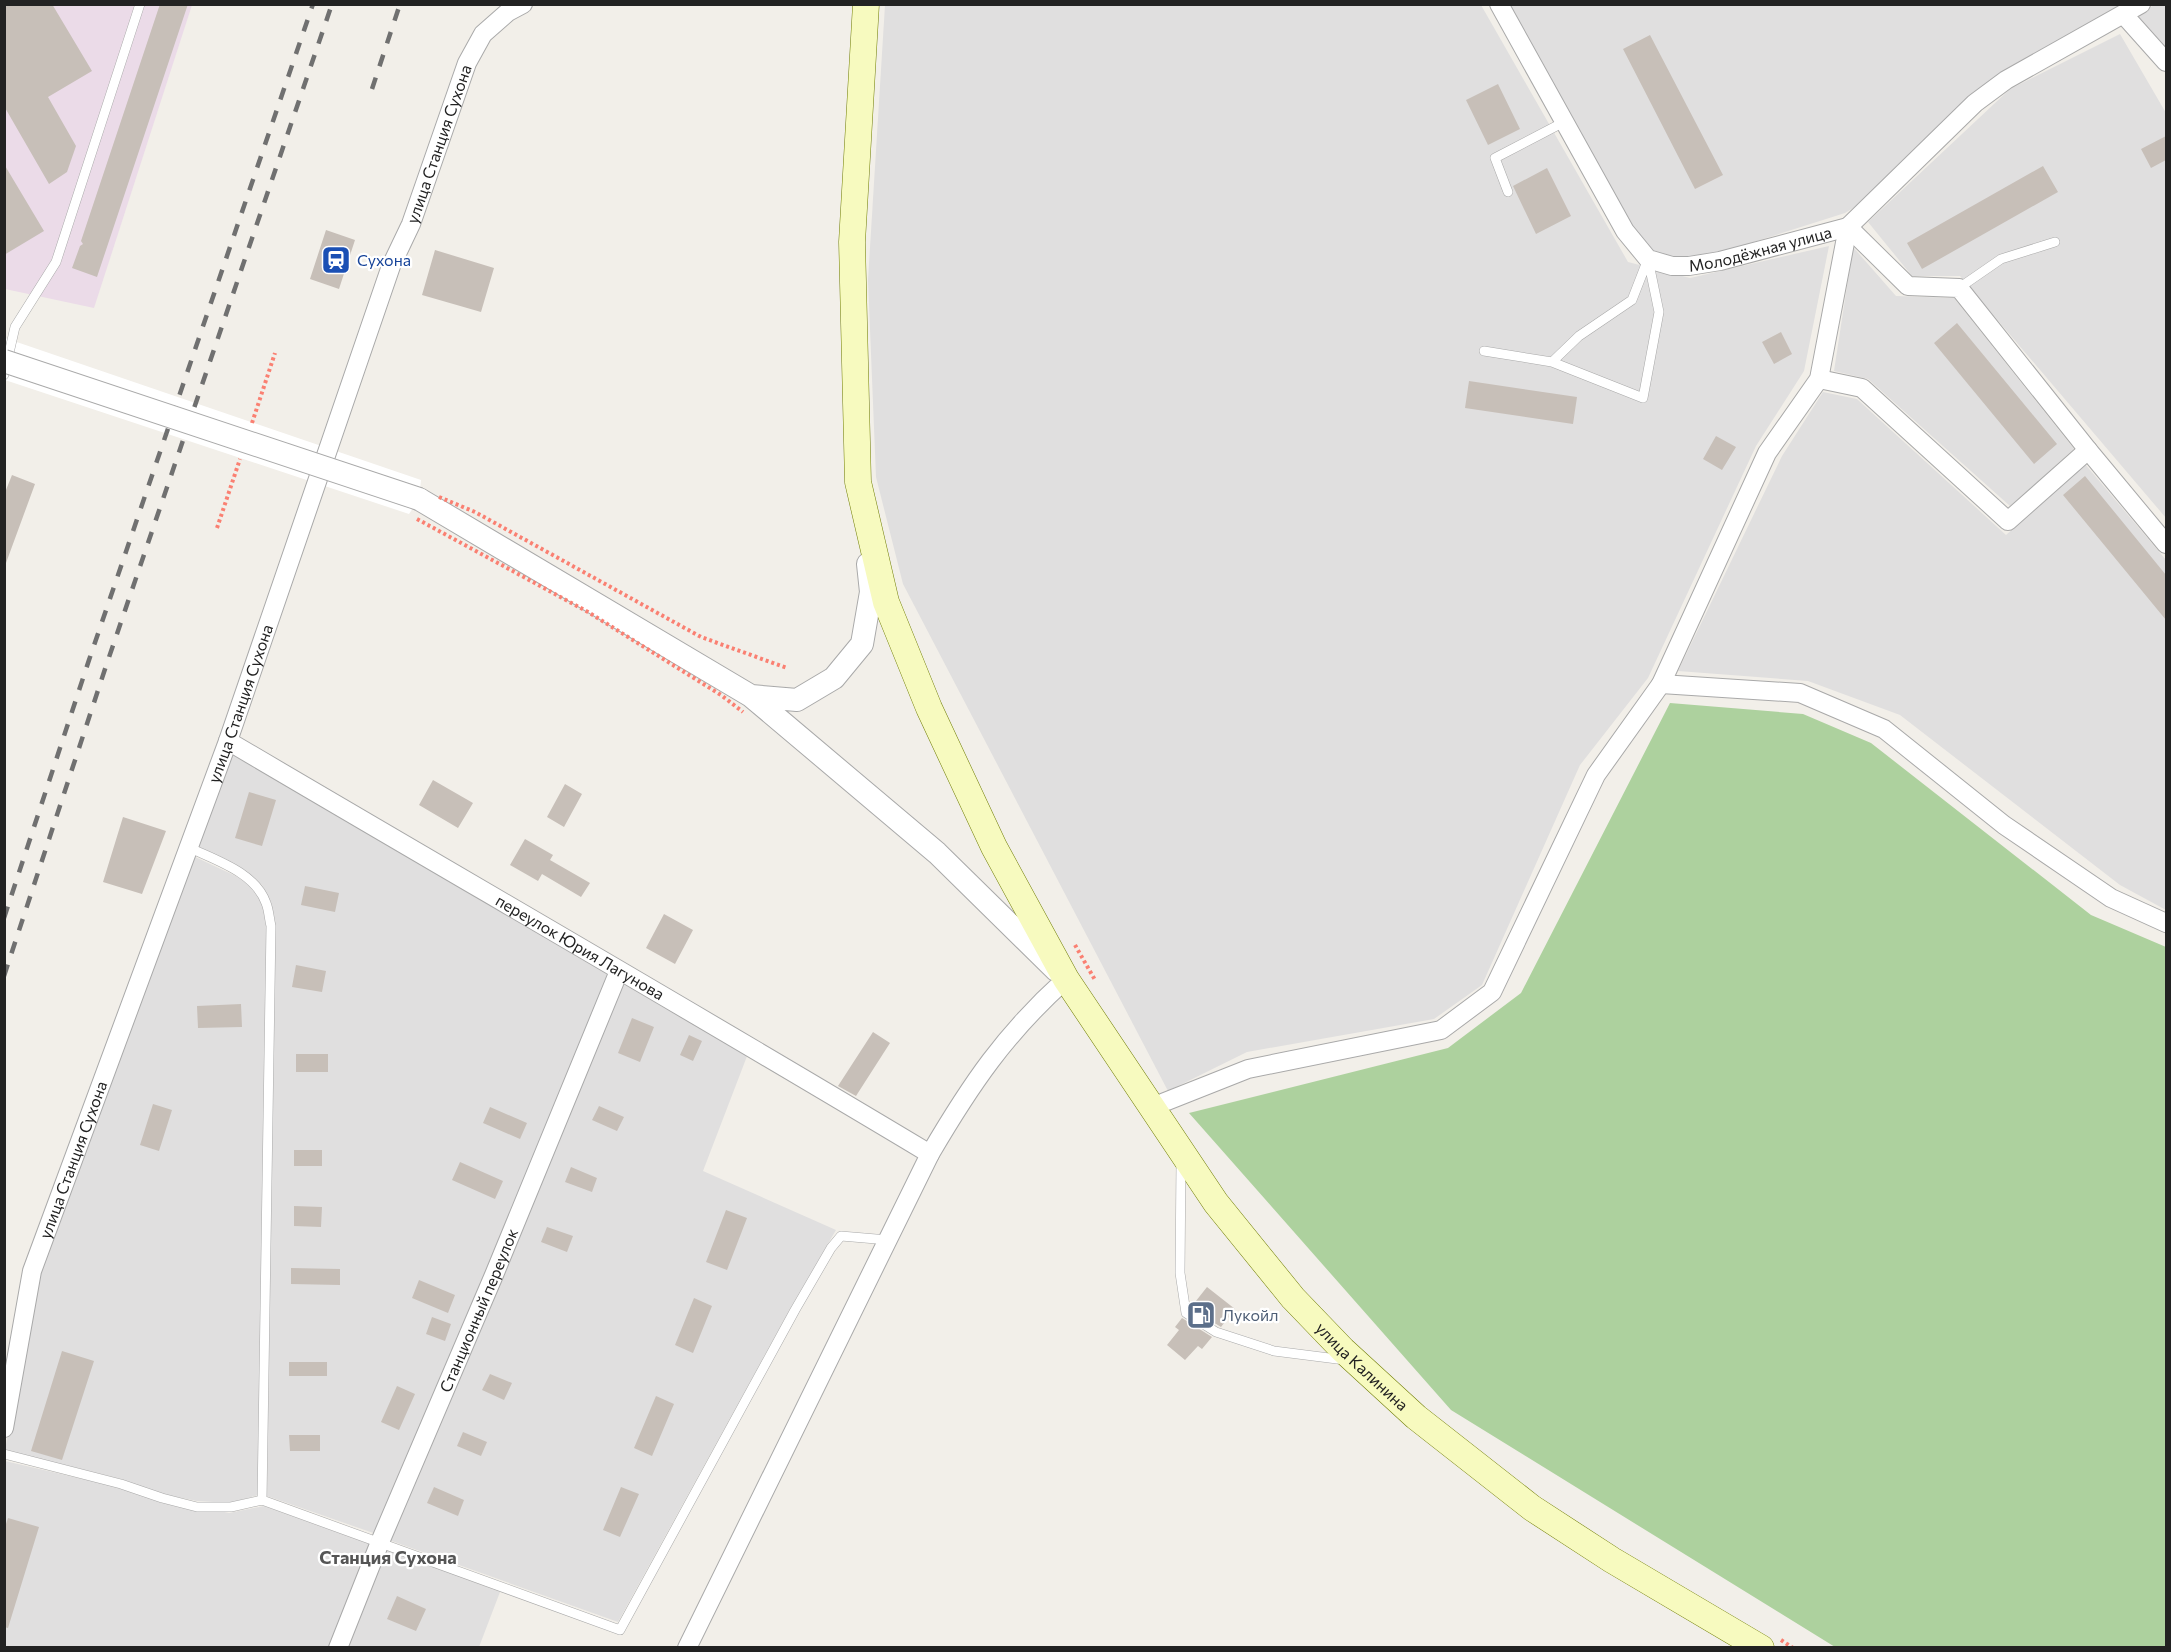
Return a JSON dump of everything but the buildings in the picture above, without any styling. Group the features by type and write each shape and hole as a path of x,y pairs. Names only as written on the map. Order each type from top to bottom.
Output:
{"main road":[{"name":"улица Калинина","path":"866,4 852,242 858,482 886,602 929,708 994,847 1066,980 1216,1203 1293,1298 1356,1362 1416,1417 1532,1508 1612,1560 1766,1641"}],"street":[{"name":"улица Станция Сухона","path":"4,1428 32,1271 228,741 391,266 411,224 467,63 483,34 508,12 523,4"},
{"path":"1499,4 1625,231 1648,259"},
{"path":"1152,1107 1248,1069 1441,1030 1492,992 1596,774 1661,684 1767,453 1819,379 1848,227 1975,103 2006,80 2141,4"},
{"path":"2124,15 2166,62"},
{"name":"Молодёжная улица","path":"1648,259 1672,266 1689,266 1720,261 1848,227 1908,286 1959,288"},
{"path":"1959,288 2088,450 2166,543"},
{"path":"4,361 242,454 419,500 747,704 937,853 1066,980 1035,1007 996,1052 961,1102 930,1154 687,1647"},
{"path":"1819,379 1862,388 2008,521 2088,450"},
{"path":"747,704 797,700 834,678 862,645 871,592 858,482"},
{"path":"1661,684 1800,693 1884,729 2004,825 2091,885 2111,898 2166,923"},
{"name":"переулок Юрия Лагунова","path":"228,741 767,1056 930,1154"},
{"name":"Станционный переулок","path":"338,1647 619,971"}],"lane":[{"path":"4,375 15,327 56,262 140,4"},
{"path":"1508,192 1495,158 1564,122"},
{"path":"1959,288 2001,259 2055,242"},
{"path":"1552,362 1579,336 1632,300 1648,259"},
{"path":"1485,351 1552,362 1643,398 1659,312 1648,259"},
{"path":"188,847 242,873 258,888 267,904 271,926 262,1500"},
{"path":"1181,1151 1180,1273 1186,1313 1216,1332 1274,1351 1356,1362"},
{"path":"4,1454 121,1484 196,1507 231,1507 262,1500 620,1630 831,1248 841,1236 888,1240"}],"path":[{"path":"217,528 275,353"},
{"path":"409,514 588,612 720,695 747,704"},
{"path":"1069,935 1101,989"},
{"path":"1766,1641 1793,1647"}],"shaded area":[{"path":"5,5 192,5 94,308 5,289"},
{"path":"885,5 1481,5 1628,262 1690,278 1829,246 1804,371 1756,446 1648,678 1580,765 1482,985 1434,1019 1247,1052 1168,1091 903,584 876,477 868,280"},
{"path":"1505,5 2129,5 2002,74 1868,199 1845,213 1719,253 1673,261 1645,248 1631,228"},
{"path":"2154,5 2166,5 2166,53 2134,17"},
{"path":"2120,34 2166,113 2166,518 1960,276 1912,276 1868,222 2010,89"},
{"path":"1853,247 1896,296 1954,298 2074,449 2010,506 1868,379 1834,371"},
{"path":"1823,392 1857,399 2006,535 2085,464 2166,560 2166,910 2120,885 1900,715 1808,681 1678,671 1782,456"},
{"path":"230,748 612,974 379,1535 267,1496 274,925 270,901 262,885 243,870 195,845"},
{"path":"191,855 240,878 256,890 264,905 267,927 258,1495 231,1503 197,1501 162,1494 121,1479 5,1450 36,1272"},
{"path":"620,978 749,1051 703,1171 836,1230 791,1307 618,1622 386,1539"},
{"path":"5,1461 229,1513 264,1506 373,1544 332,1647 5,1648"},
{"path":"385,1548 500,1592 479,1647 344,1648"}],"green space":[{"path":"1670,703 1803,714 1871,743 2091,915 2166,947 2166,1647 1835,1647 1451,1410 1189,1113 1448,1048 1521,993"}],"pier":[{"path":"5,338 421,480 419,499 409,514 5,380"}],"railway":[{"path":"4,918 89,660 313,4"},
{"path":"4,976 106,666 332,4"},
{"path":"372,89 400,4"}],"place":[{"name":"Сухона","path":"336,260"},
{"name":"Лукойл","path":"1201,1315"}],"district":[{"name":"Станция Сухона","path":"388,1558"}]}
